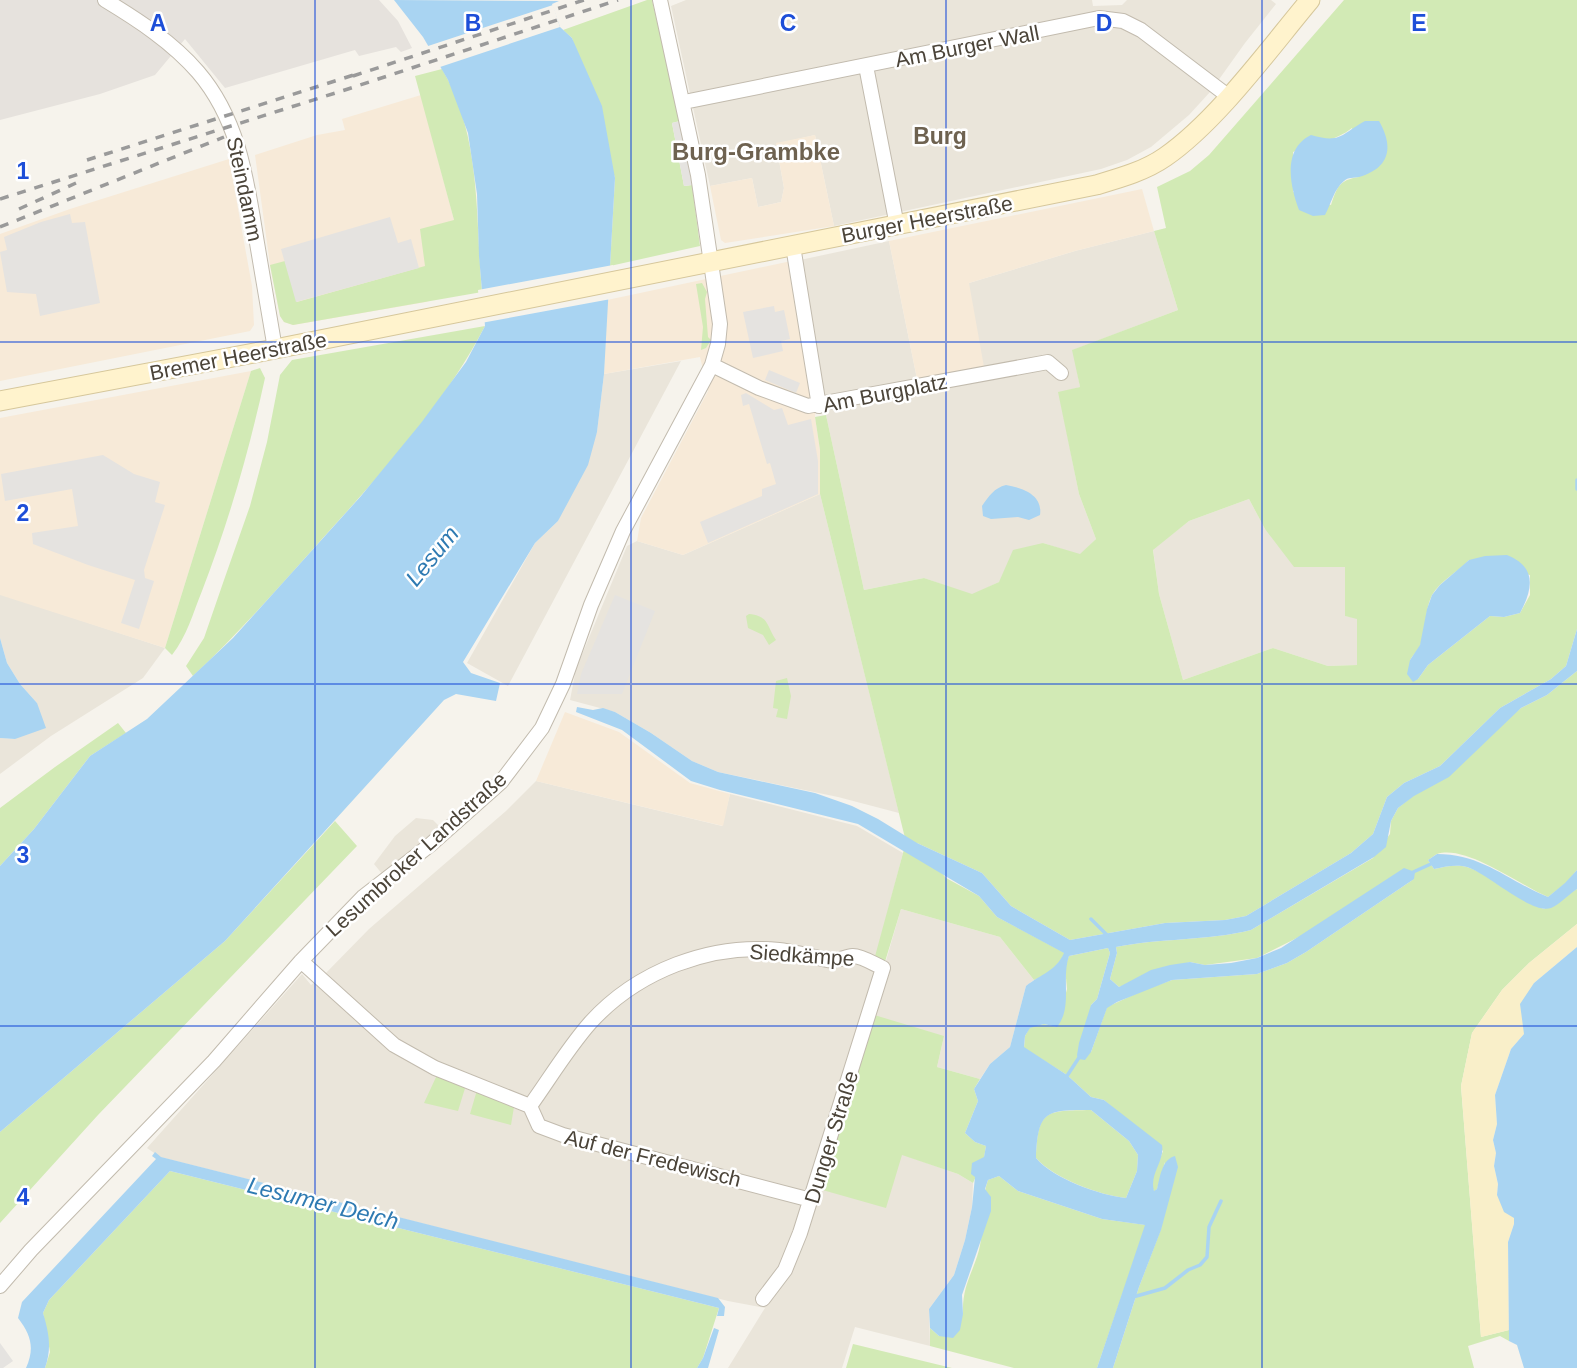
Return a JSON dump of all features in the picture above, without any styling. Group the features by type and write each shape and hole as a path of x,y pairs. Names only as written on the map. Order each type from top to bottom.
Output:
{"main road":[{"name":"Burger Heerstraße","path":"475,309 897,226 1123,178 1166,157 1206,121 1310,0"},
{"name":"Bremer Heerstraße","path":"0,401 475,309"}],"street":[{"name":"Steindamm","path":"105,0 170,45 200,75 223,110 234,134 246,174 275,349"},
{"name":"Lesumbroker Landstraße","path":"0,1286 214,1061 301,961 363,897 430,845 501,782 542,728 563,684 591,605 623,531 712,365 718,344 720,324 700,182 660,0"},
{"name":"Am Burger Wall","path":"684,102 1099,18 1123,21 1141,30 1228,96"},
{"path":"866,66 897,226"},
{"path":"793,246 818,406"},
{"name":"Am Burgplatz","path":"712,365 808,406 1048,362 1061,373"},
{"name":"Siedkämpe","path":"530,1106 579,1037 600,1013 634,986 664,969 694,958 756,950 790,952 832,961 856,956 883,968"},
{"name":"Auf der Fredewisch","path":"301,961 394,1045 435,1068 530,1106 539,1126 551,1132 811,1200"},
{"name":"Dunger Straße","path":"763,1299 785,1270 811,1200 883,968"}],"shaded area":[{"path":"0,0 379,0 398,21 412,48 401,52 396,47 359,56 355,50 225,88 185,39 155,75 100,94 0,120"},
{"path":"686,0 1092,0 1093,6 1122,5 1127,0 1271,0 1276,4 1210,92 1189,115 1151,147 1127,160 1101,169 834,226 815,135 776,144 784,188 781,202 758,207 752,178 710,186 671,6"},
{"path":"421,95 454,220 431,300 293,325 284,322 280,316 270,265 255,155 317,135 345,130 342,119"},
{"path":"680,121 692,185 684,186 672,123"},
{"path":"815,135 834,226 725,243 721,240 710,186 752,178 758,207 781,202 784,188 776,143"},
{"path":"229,159 252,286 254,325 250,331 0,381 0,234"},
{"path":"1142,189 1154,231 1075,251 969,283 984,367 917,379 889,241"},
{"path":"70,214 72,223 85,222 100,303 40,316 36,294 7,292 0,252 7,250 4,237"},
{"path":"390,217 398,243 411,239 419,268 296,302 281,249"},
{"path":"1154,231 1178,310 1073,350 1080,387 1059,393 1079,494 1096,539 1080,555 1043,543 999,582 972,595 924,578 864,590 826,415 800,260 889,241 917,379 969,283 1075,251"},
{"path":"796,260 816,404 820,494 683,555 637,541 641,518 708,391 700,357 604,374 607,300"},
{"path":"774,306 775,312 784,310 790,339 781,341 783,351 753,358 743,312"},
{"path":"681,361 508,686 467,663 535,543 558,521 597,432 604,374"},
{"path":"769,370 800,383 796,393 765,380"},
{"path":"251,371 165,648 0,595 0,418"},
{"path":"746,393 774,410 782,408 788,425 811,419 818,461 818,494 708,543 700,522 762,496 762,489 776,484 770,463 767,464 749,404 743,406 741,395"},
{"path":"103,455 134,474 160,482 155,502 165,505 144,570 145,578 154,581 139,629 121,623 135,580 33,544 32,533 78,526 72,489 5,501 1,474"},
{"path":"820,494 899,813 838,797 718,772 692,761 615,712 570,700 576,669 627,546 637,541 683,555"},
{"path":"1249,499 1265,529 1345,566 1345,616 1357,618 1357,665 1328,666 1273,648 1183,680 1159,594 1153,549 1189,521"},
{"path":"0,594 165,648 143,678 51,736 0,774 0,738 15,739 37,703 20,684 7,663 0,638"},
{"path":"615,595 655,611 622,694 577,694 581,674"},
{"path":"565,712 619,732 690,783 730,794 723,826 536,781"},
{"path":"536,781 722,826 730,794 857,826 903,853 875,960 885,964 901,909 1000,937 1034,980 1026,986 1010,1047 990,1064 980,1079 937,1067 944,1036 901,1154 958,1174 973,1183 972,1207 954,1275 929,1309 930,1346 855,1327 842,1368 728,1368 765,1308 728,1301 160,1157 147,1148 302,974 311,985 324,975 369,929 506,811"},
{"path":"416,818 433,820 442,829 383,875 374,864 395,836"},
{"path":"0,1343 13,1361 3,1368 0,1368"}],"green space":[{"path":"652,0 680,121 672,123 684,186 692,185 700,246 610,266 615,178 572,38 563,30"},
{"path":"1344,0 1577,0 1577,629 1566,666 1551,679 1500,708 1440,766 1404,783 1387,797 1373,834 1351,853 1246,916 1225,920 1165,923 1070,940 1011,906 982,873 917,843 946,878 979,896 997,917 1065,953 1052,970 1034,980 1000,937 901,909 884,965 874,960 906,842 820,494 820,450 815,417 826,415 864,590 924,578 972,594 999,582 1013,550 1043,543 1080,554 1096,539 1079,494 1058,392 1080,387 1072,350 1178,310 1154,231 1166,228 1157,187 1190,171 1209,155","holes":["1352,128 1359,177 1340,185 1331,205 1293,192 1293,152 1332,139","1249,499 1265,529 1294,567 1345,567 1345,616 1357,619 1357,665 1328,666 1273,648 1183,680 1159,594 1153,550 1189,521","1469,560 1530,575 1530,595 1520,613 1504,617 1490,616 1428,665 1418,679 1410,660 1422,640 1429,601 1440,585"]},
{"path":"442,69 455,95 470,149 477,206 482,292 293,325 284,322 280,316 270,265 285,261 297,302 425,266 420,229 454,220 415,76"},
{"path":"702,283 707,292 705,299 708,337 711,340 706,348 701,350 703,327 696,284"},
{"path":"485,326 451,383 389,464 259,609 193,676 186,666 204,638 250,506 267,442 280,375 292,360"},
{"path":"260,368 265,378 230,512 189,624 172,655 165,648 251,371"},
{"path":"749,614 764,619 776,640 769,645 763,635 748,628 746,616"},
{"path":"1577,671 1577,870 1548,897 1478,860 1463,855 1437,854 1428,860 1434,869 1467,867 1544,909 1577,889 1577,924 1529,963 1502,990 1472,1033 1461,1086 1481,1337 1509,1330 1509,1341 1500,1336 1468,1346 1474,1368 1113,1368 1161,1229 1165,1162 1154,1192 1151,1182 1163,1151 1104,1100 1091,1097 1067,1075 1024,1048 1025,1036 1030,1027 1044,1024 1057,1027 1067,989 1065,967 1069,956 1108,948 1110,953 1097,999 1091,1005 1091,1052 1107,1007 1144,990 1172,980 1257,974 1287,963 1414,879 1257,958 1205,965 1190,962 1119,987 1110,979 1116,947 1251,930 1373,858 1390,834 1391,821 1398,808 1521,708 1547,695"},
{"path":"787,678 791,696 787,719 776,717 778,709 773,708 776,681"},
{"path":"118,723 126,733 90,756 34,829 0,866 0,808"},
{"path":"335,821 357,846 98,1115 0,1223 0,1132 225,941"},
{"path":"871,1014 944,1036 937,1067 980,1079 974,1089 978,1101 965,1133 975,1142 986,1146 973,1183 958,1174 902,1155 886,1208 819,1189"},
{"path":"437,1075 466,1085 458,1111 424,1103"},
{"path":"477,1090 514,1107 511,1125 470,1114"},
{"path":"1091,1110 1129,1141 1138,1155 1137,1171 1126,1198 1078,1185 1054,1173 1036,1158 1039,1130 1047,1116 1063,1111"},
{"path":"170,1171 719,1308 703,1358 697,1368 45,1368 50,1352 43,1313 49,1300"},
{"path":"999,1176 1018,1191 1102,1219 1146,1225 1097,1368 1014,1368 930,1346 930,1328 939,1336 963,1314 966,1288 981,1242 988,1180"},
{"path":"853,1344 952,1368 846,1368"}],"sand":[{"path":"1577,924 1577,947 1534,983 1524,1034 1511,1049 1495,1095 1497,1124 1493,1140 1497,1195 1514,1218 1508,1242 1509,1330 1481,1337 1461,1086 1472,1033 1502,990 1529,963"}],"water":[{"name":"Lesum","path":"394,0 559,1 552,4 560,27 572,38 602,106 615,178 604,374 597,432 588,465 558,521 535,543 463,662 471,673 500,683 496,701 456,694 444,700 225,941 0,1132 0,866 34,829 90,756 147,719 233,638 361,496 421,423 466,362 485,326 477,194 468,133 448,80 423,37"},
{"path":"1365,121 1379,121 1384,131 1387,148 1383,162 1369,173 1344,181 1335,192 1325,215 1313,216 1299,210 1291,179 1292,159 1296,149 1311,135 1335,138"},
{"path":"1006,485 1019,488 1035,498 1040,515 1029,520 1018,517 991,519 983,516 982,506 987,499 995,490"},
{"path":"1507,555 1524,566 1530,580 1528,596 1520,613 1504,617 1490,616 1428,665 1413,682 1407,674 1410,660 1420,645 1432,595 1469,560"},
{"path":"1577,629 1577,671 1547,695 1521,708 1449,777 1398,808 1391,821 1386,847 1374,857 1251,930 1116,947 1110,979 1119,987 1151,970 1170,965 1190,962 1205,965 1231,963 1257,958 1281,948 1404,868 1415,872 1414,879 1306,952 1287,963 1257,974 1172,980 1117,1002 1107,1008 1091,1052 1085,1060 1078,1059 1079,1043 1091,1005 1097,999 1110,953 1108,948 1069,956 1062,1019 1057,1027 1044,1024 1030,1028 1025,1036 1024,1047 1067,1075 1091,1097 1104,1100 1162,1145 1154,1191 1167,1161 1175,1156 1178,1167 1161,1230 1113,1368 1097,1368 1145,1225 1102,1219 1018,1191 999,1176 988,1180 985,1189 991,1197 991,1211 962,1295 960,1330 953,1338 939,1336 930,1328 929,1309 954,1275 965,1240 975,1177 971,1174 972,1163 984,1157 986,1146 975,1142 965,1133 978,1101 974,1089 990,1064 1010,1047 1026,986 1052,968 1064,953 997,917 979,896 858,824 691,781 622,730 576,712 577,707 593,710 603,708 615,712 692,761 718,772 815,793 852,806 917,843 982,873 1011,906 1070,940 1165,923 1225,920 1246,916 1351,853 1373,834 1387,797 1404,783 1440,766 1500,708 1551,679 1566,666","holes":["1091,1110 1129,1141 1138,1155 1137,1171 1126,1198 1078,1185 1054,1173 1036,1158 1042,1122 1047,1116 1064,1111"]},
{"path":"0,638 7,663 20,684 37,703 46,728 15,739 0,738"},
{"path":"1437,854 1468,858 1482,863 1548,897 1577,870 1577,889 1554,907 1543,908 1521,900 1467,867 1434,869 1428,860"},
{"path":"1577,947 1577,1368 1524,1368 1517,1345 1509,1341 1508,1242 1514,1218 1504,1212 1497,1195 1493,1140 1497,1124 1495,1095 1511,1049 1524,1034 1520,1004 1534,983"},
{"name":"Lesumer Deich","path":"155,1152 161,1157 718,1298 725,1307 724,1316 717,1316 719,1308 170,1171 49,1300 43,1313 49,1340 45,1368 26,1368 31,1348 29,1336 18,1318 22,1302 156,1159 152,1156"},
{"path":"714,1328 719,1330 708,1368 697,1368 703,1358"}],"pier":[{"path":"553,5 560,27 437,68 425,47"},
{"path":"613,265 611,299 481,323 478,290"}],"waterway":[{"path":"1577,480 1577,489"},
{"path":"1411,873 1433,863"},
{"path":"1091,919 1107,935"},
{"path":"1065,1079 1080,1056"},
{"path":"1133,1297 1165,1288 1188,1270 1200,1265 1207,1257 1209,1227 1221,1201"}],"railway":[{"path":"353,76 584,0"},
{"path":"0,199 618,0"},
{"path":"87,160 360,73"},
{"path":"0,227 224,137"},
{"path":"19,209 76,183"}],"district":[{"name":"Burg","path":"940,136"},
{"name":"Burg-Grambke","path":"756,151"}]}
